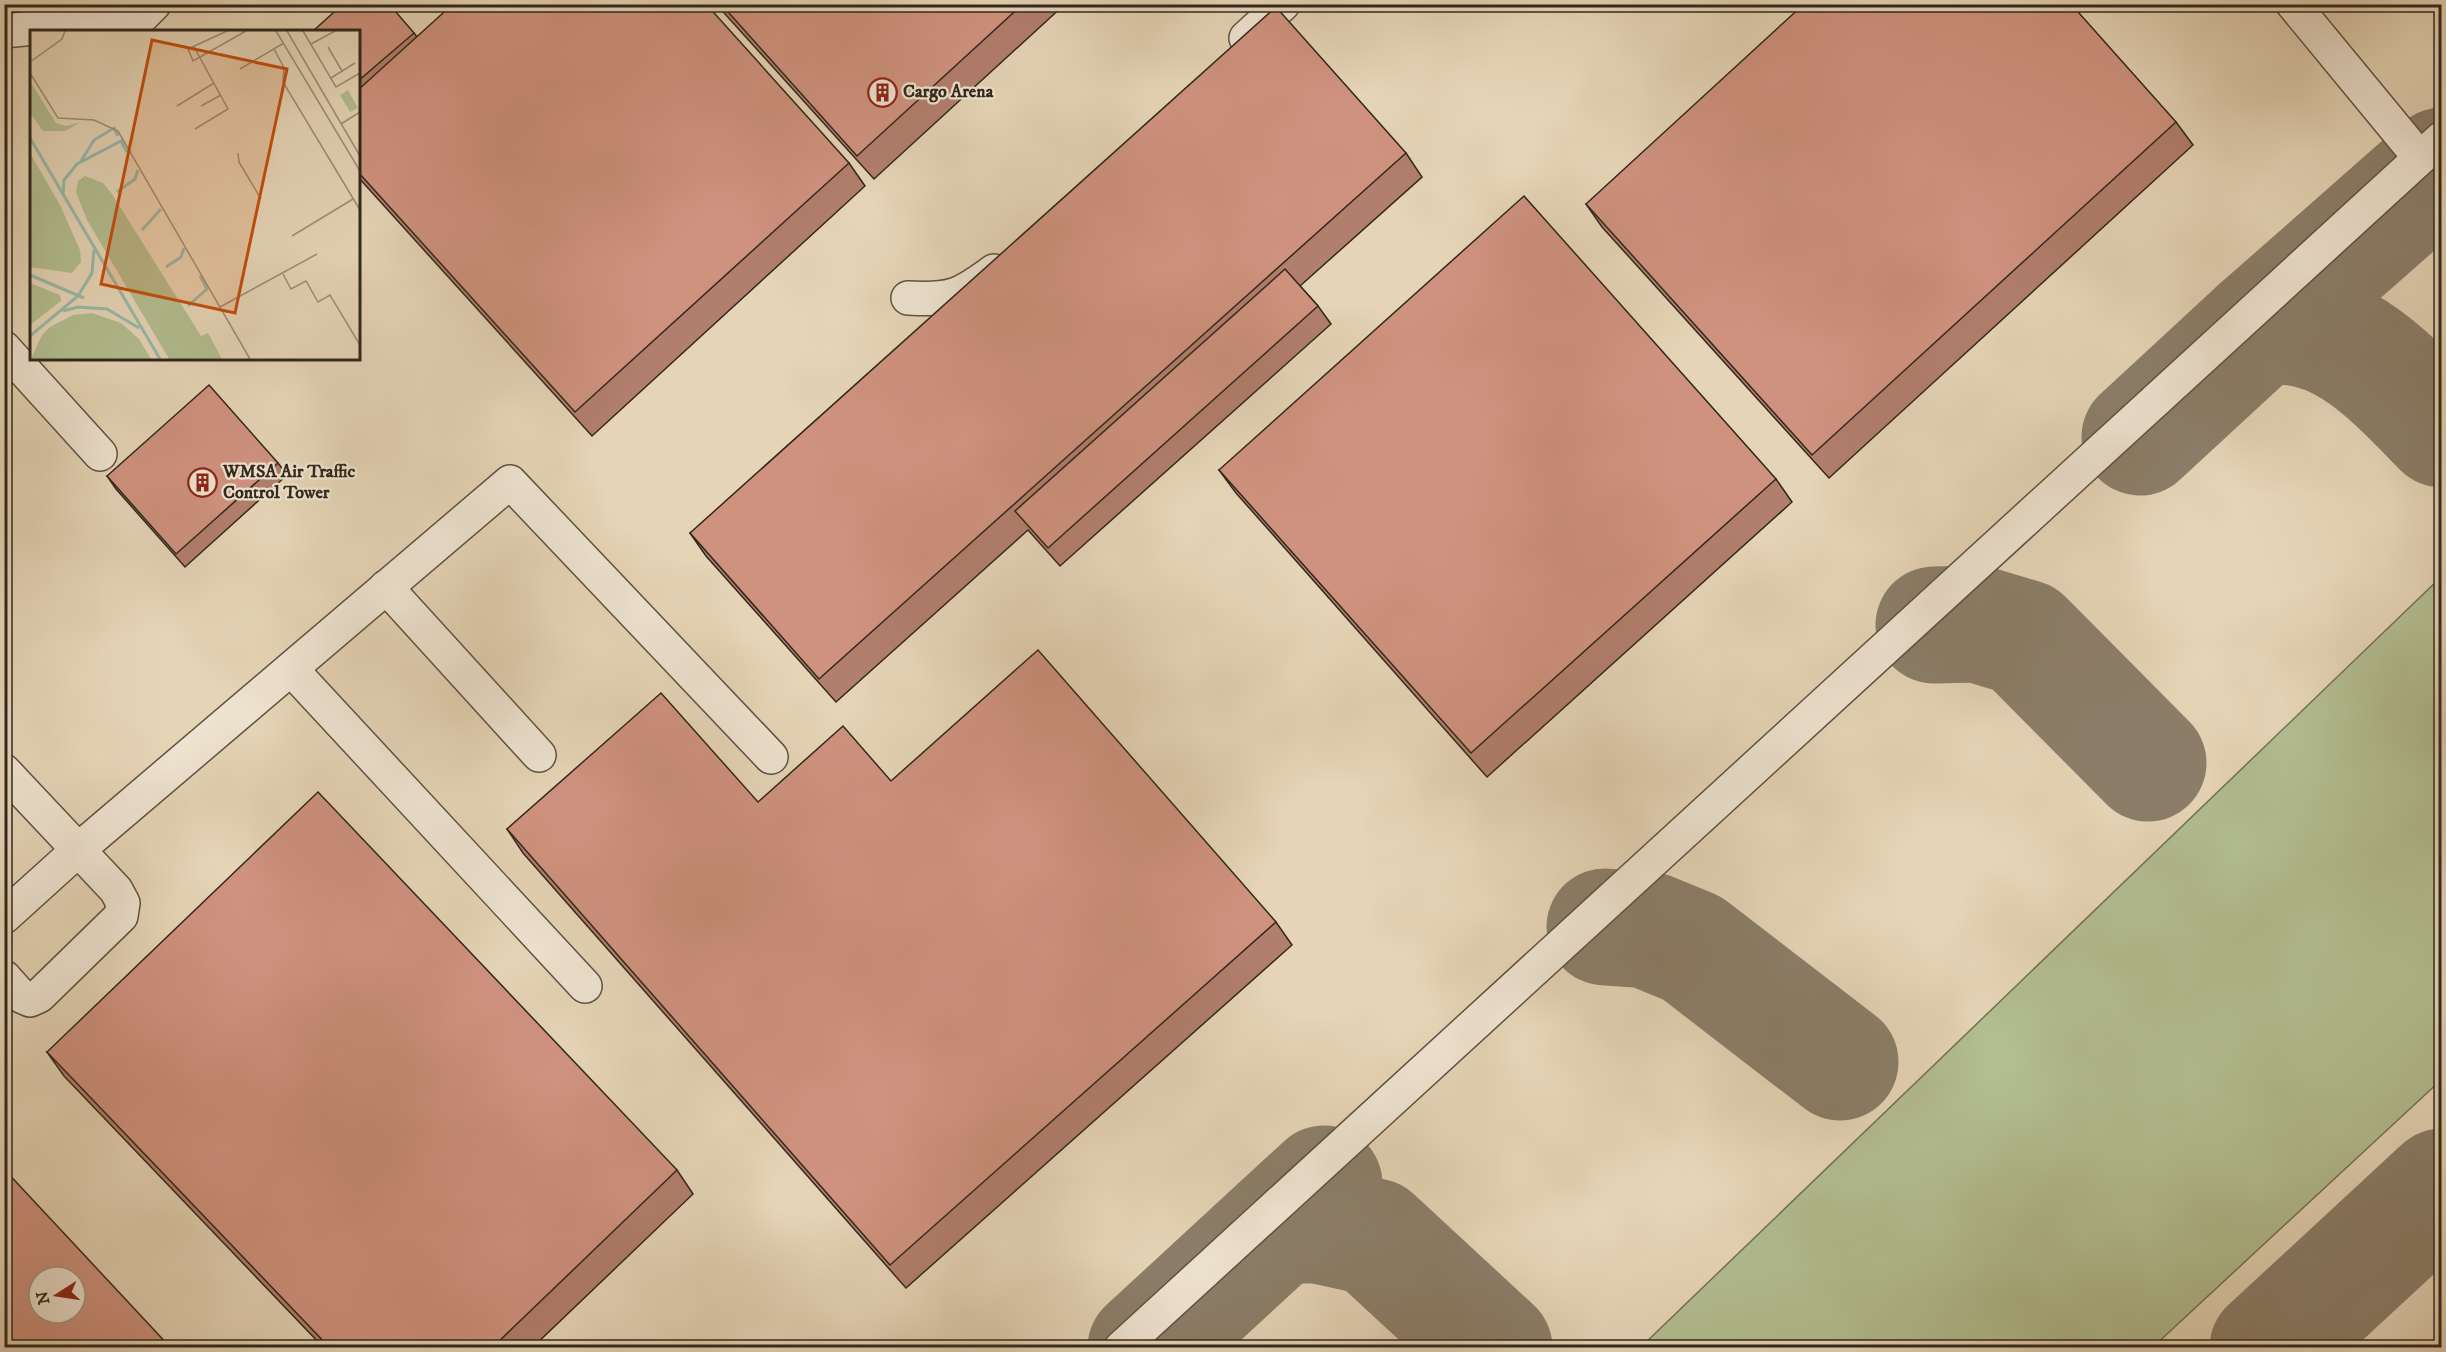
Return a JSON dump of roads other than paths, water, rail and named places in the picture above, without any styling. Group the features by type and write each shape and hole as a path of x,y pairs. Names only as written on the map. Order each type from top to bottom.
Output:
{"lane":[{"path":"4,31 141,17 154,4"},
{"path":"1221,61 1282,4"},
{"path":"1120,1347 2431,148 2293,4"},
{"path":"908,298 940,300 968,290 1020,247"},
{"path":"4,348 100,454"},
{"path":"4,918 78,850 510,482 771,757"},
{"path":"386,587 539,755"},
{"path":"291,669 585,986"},
{"path":"4,771 116,890 123,903 121,916 39,996 30,1000 21,996 4,977"}],"place":[{"name":"Cargo Arena","path":"882,92"},
{"name":"WMSA Air Traffic Control Tower","path":"202,482"}]}
